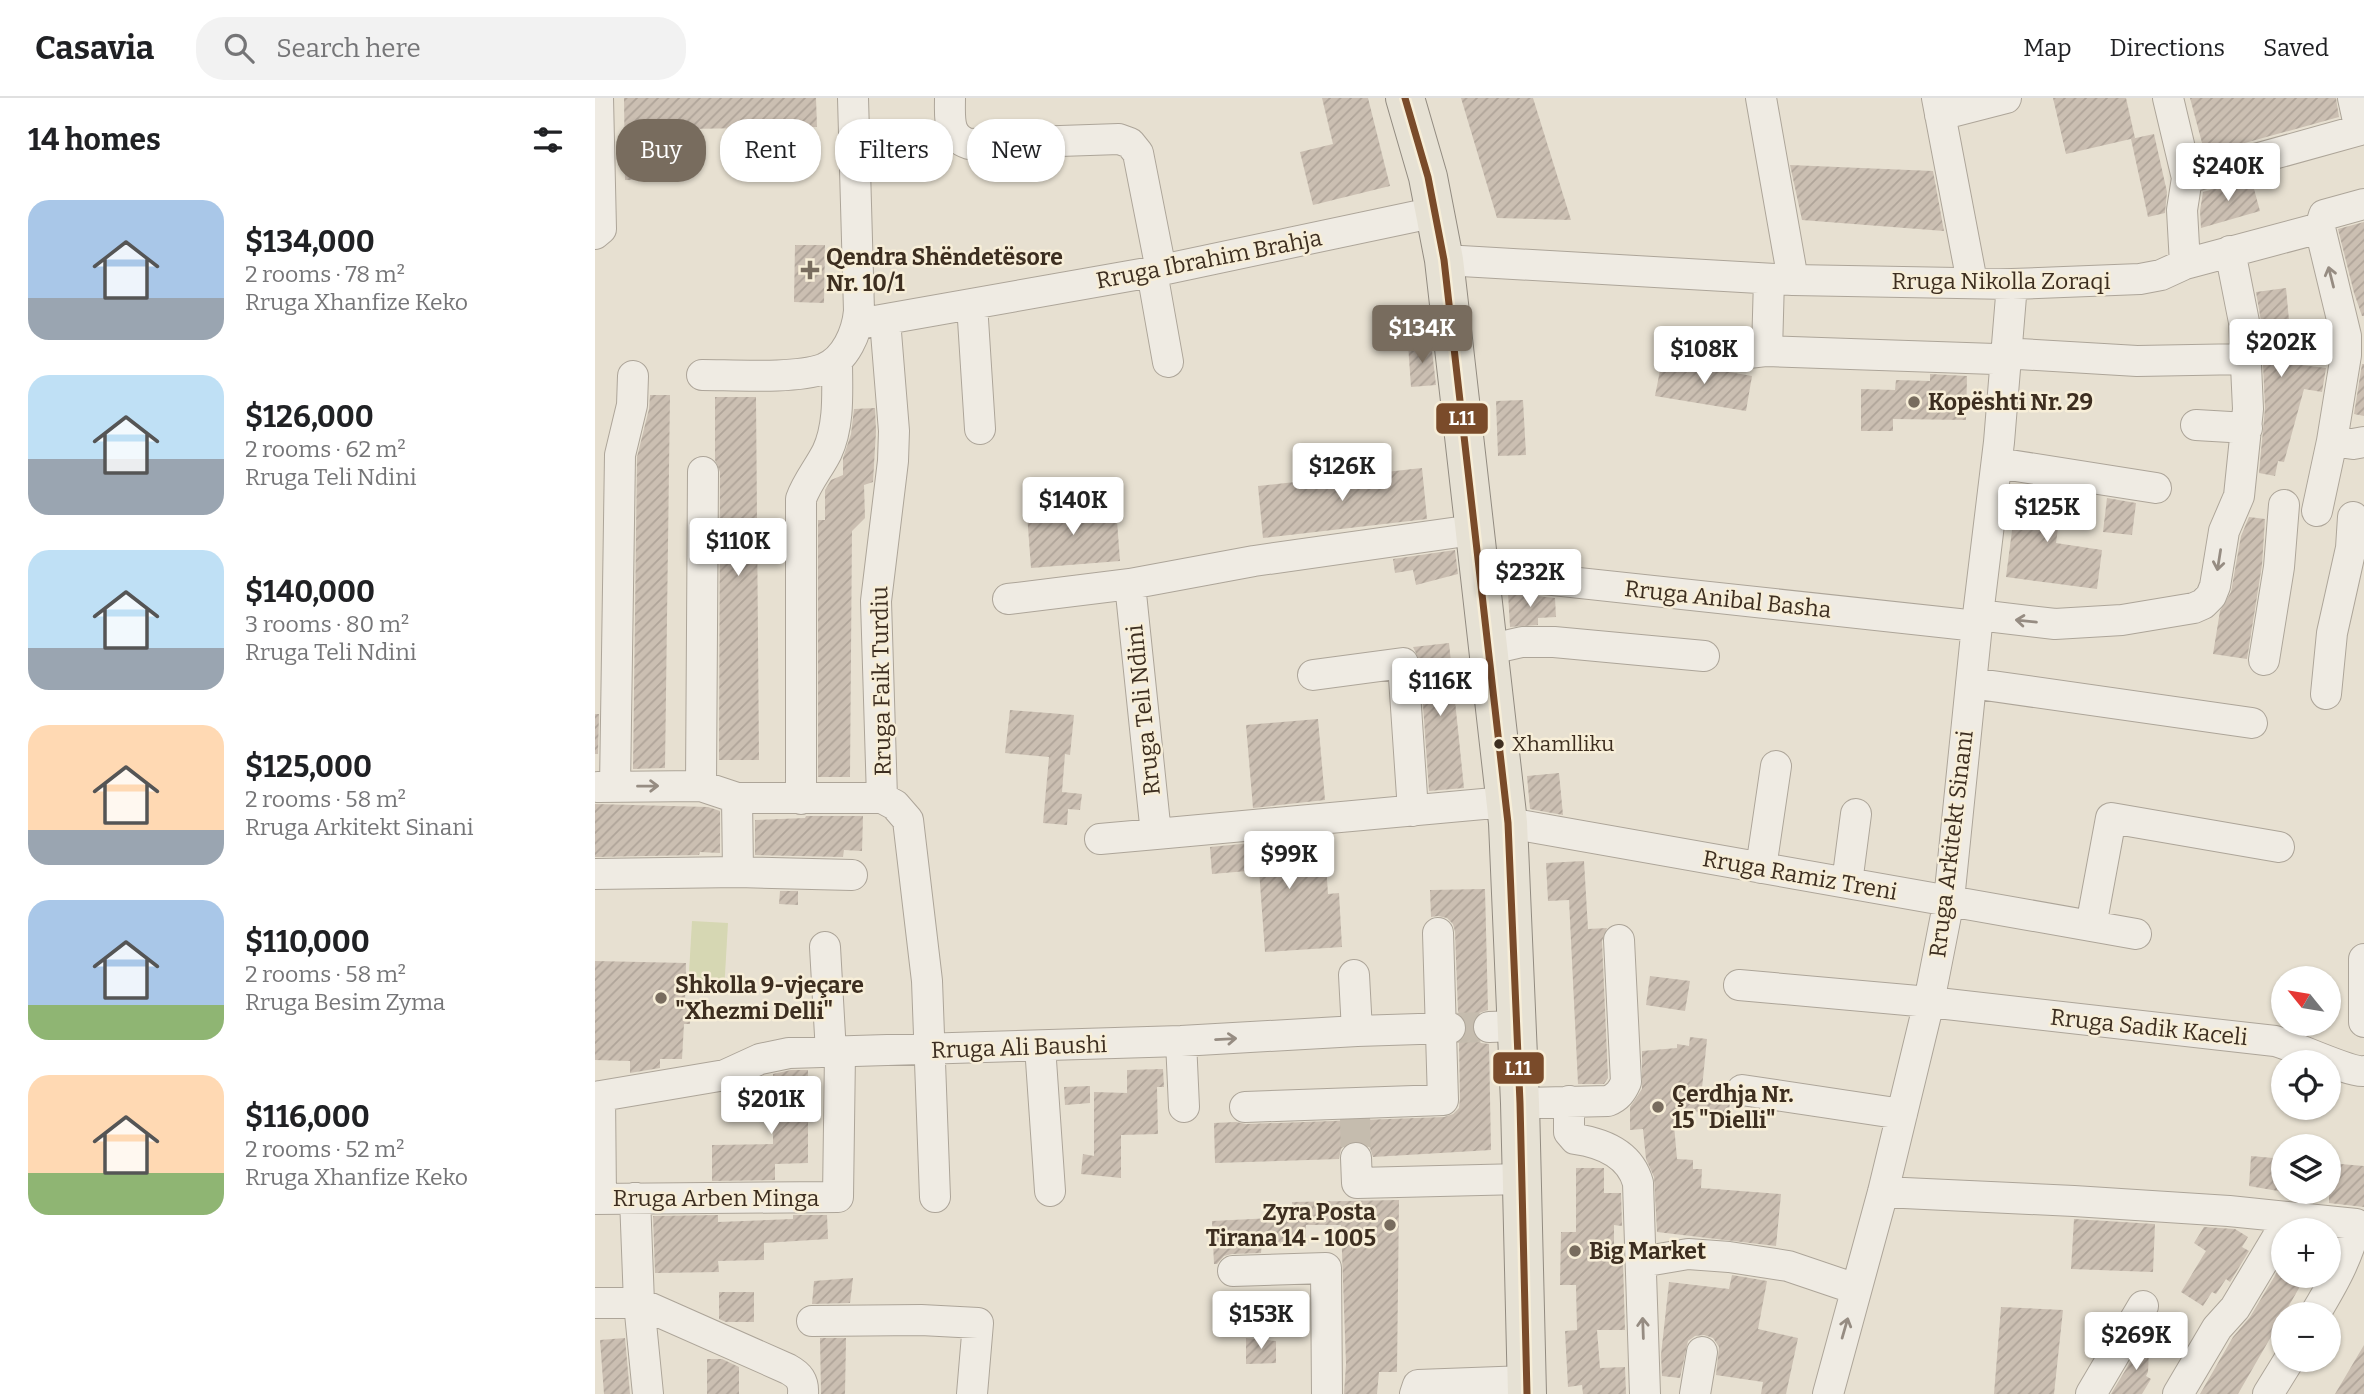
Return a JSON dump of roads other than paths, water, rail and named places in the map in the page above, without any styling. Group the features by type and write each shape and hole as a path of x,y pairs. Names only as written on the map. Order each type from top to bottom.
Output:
{"main road":[{"path":"1405,98 1436,212 1444,260 1506,813 1503,1027 1520,1104 1527,1388"}],"street":[{"path":"595,234 601,229 598,98"},
{"name":"Rruga Faik Turdiu","path":"853,98 871,322 894,431 893,461 876,601 882,798 895,805 908,820 927,981 935,1197"},
{"path":"950,98 952,132 956,138 969,144 1119,139 1131,143 1138,153 1168,362"},
{"path":"1761,98 1781,280 1767,351"},
{"path":"1972,282 1938,107 2006,98"},
{"path":"2168,98 2187,178 2182,210 2185,264"},
{"path":"2187,178 2360,130 2353,98"},
{"path":"2317,511 2344,377 2346,336 2320,228 2324,215 2364,204"},
{"name":"Rruga Ibrahim Brahja","path":"871,322 1157,271 1436,212"},
{"name":"Rruga Nikolla Zoraqi","path":"1444,260 1781,280 2012,284 2140,279 2161,275 2185,264 2229,251 2320,228"},
{"path":"2229,251 2244,322 2247,359 2247,428 2239,496 2358,518 2332,633 2326,694"},
{"name":"Rruga Arkitekt Sinani","path":"1828,1394 1883,1192 1929,1002 1949,900 1997,463 2012,284"},
{"path":"972,304 980,429"},
{"path":"702,375 797,373 824,369 837,360 871,322"},
{"path":"1671,346 1749,354 1767,351 1995,359 2019,354 2137,361 2247,359"},
{"path":"801,799 801,499 807,482 827,452 833,435 837,360"},
{"path":"633,376 632,405 620,455 605,787 701,786 737,798 882,798"},
{"path":"2196,425 2247,428"},
{"path":"2332,441 2353,444 2364,442"},
{"path":"1997,463 2156,488"},
{"path":"701,786 703,472"},
{"name":"Rruga Anibal Basha","path":"1478,572 1978,620 2088,623 2194,608 2203,604 2211,596 2215,586 2224,531 2239,496"},
{"path":"2264,660 2279,567 2284,505"},
{"path":"1008,599 1129,584 1255,561 1473,530"},
{"name":"Rruga Teli Ndini","path":"1129,584 1156,834"},
{"path":"1486,650 1522,642 1554,642 1704,656"},
{"path":"1313,676 1403,663 1413,811"},
{"path":"1971,683 2252,723"},
{"path":"1761,868 1776,766"},
{"path":"737,798 739,872"},
{"path":"1100,839 1413,811 1506,813"},
{"name":"Rruga Ramiz Treni","path":"1506,813 1761,868 2136,934"},
{"path":"1847,883 1856,814"},
{"path":"2091,926 2111,818 2280,847"},
{"path":"595,874 739,872 852,875"},
{"path":"1245,1107 1355,1110 1443,1100 1445,1028 1438,933"},
{"path":"1520,1104 1608,1101 1616,1098 1626,1082 1619,940"},
{"name":"Rruga Arben Minga","path":"598,1198 848,1197 825,947"},
{"path":"2364,959 2364,1022"},
{"path":"1354,975 1357,1031"},
{"name":"Rruga Sadik Kaceli","path":"1739,985 1929,1002 2275,1041 2298,1047 2354,1070 2364,1071"},
{"name":"Rruga Ali Baushi","path":"597,1097 725,1075 760,1059 789,1053 1181,1041 1445,1028"},
{"path":"1181,1041 1184,1107"},
{"path":"1040,1046 1050,1191"},
{"path":"1742,1090 1902,1114"},
{"path":"597,1097 598,1198"},
{"path":"1569,1101 1569,1132 1575,1139 1620,1154 1635,1171 1639,1193 1645,1394"},
{"path":"1357,1170 1522,1179"},
{"path":"1883,1192 2074,1201 2289,1218"},
{"path":"635,1198 639,1303 648,1394"},
{"path":"2341,1223 2356,1224 2351,1247 2341,1271"},
{"path":"2178,1394 2217,1328 2235,1308 2271,1248"},
{"path":"1641,1262 1688,1254 1729,1257 1788,1266 1856,1289"},
{"path":"1233,1271 1326,1268 1327,1394"},
{"path":"595,1303 639,1303 799,1375 804,1386 803,1394"},
{"path":"2091,1394 2143,1306"},
{"path":"812,1321 921,1320 978,1323 972,1394"},
{"path":"1695,1394 1702,1352"},
{"path":"2268,1394 2282,1372"},
{"path":"1415,1394 1418,1385 1527,1388"}],"tunnel":[{"path":"1450,1028 1489,1027"},
{"path":"1355,1117 1356,1158"}],"place":[{"name":"Qendra Shëndetësore Nr. 10/1","path":"810,270"},
{"name":"Kopështi Nr. 29","path":"1914,402"},
{"name":"Xhamlliku","path":"1499,744"},
{"name":"Shkolla 9-vjeçare \"Xhezmi Delli\"","path":"661,998"},
{"name":"Çerdhja Nr. 15 \"Dielli\"","path":"1658,1107"},
{"name":"Zyra Posta Tirana 14 - 1005","path":"1390,1225"},
{"name":"Big Market","path":"1575,1251"}]}
